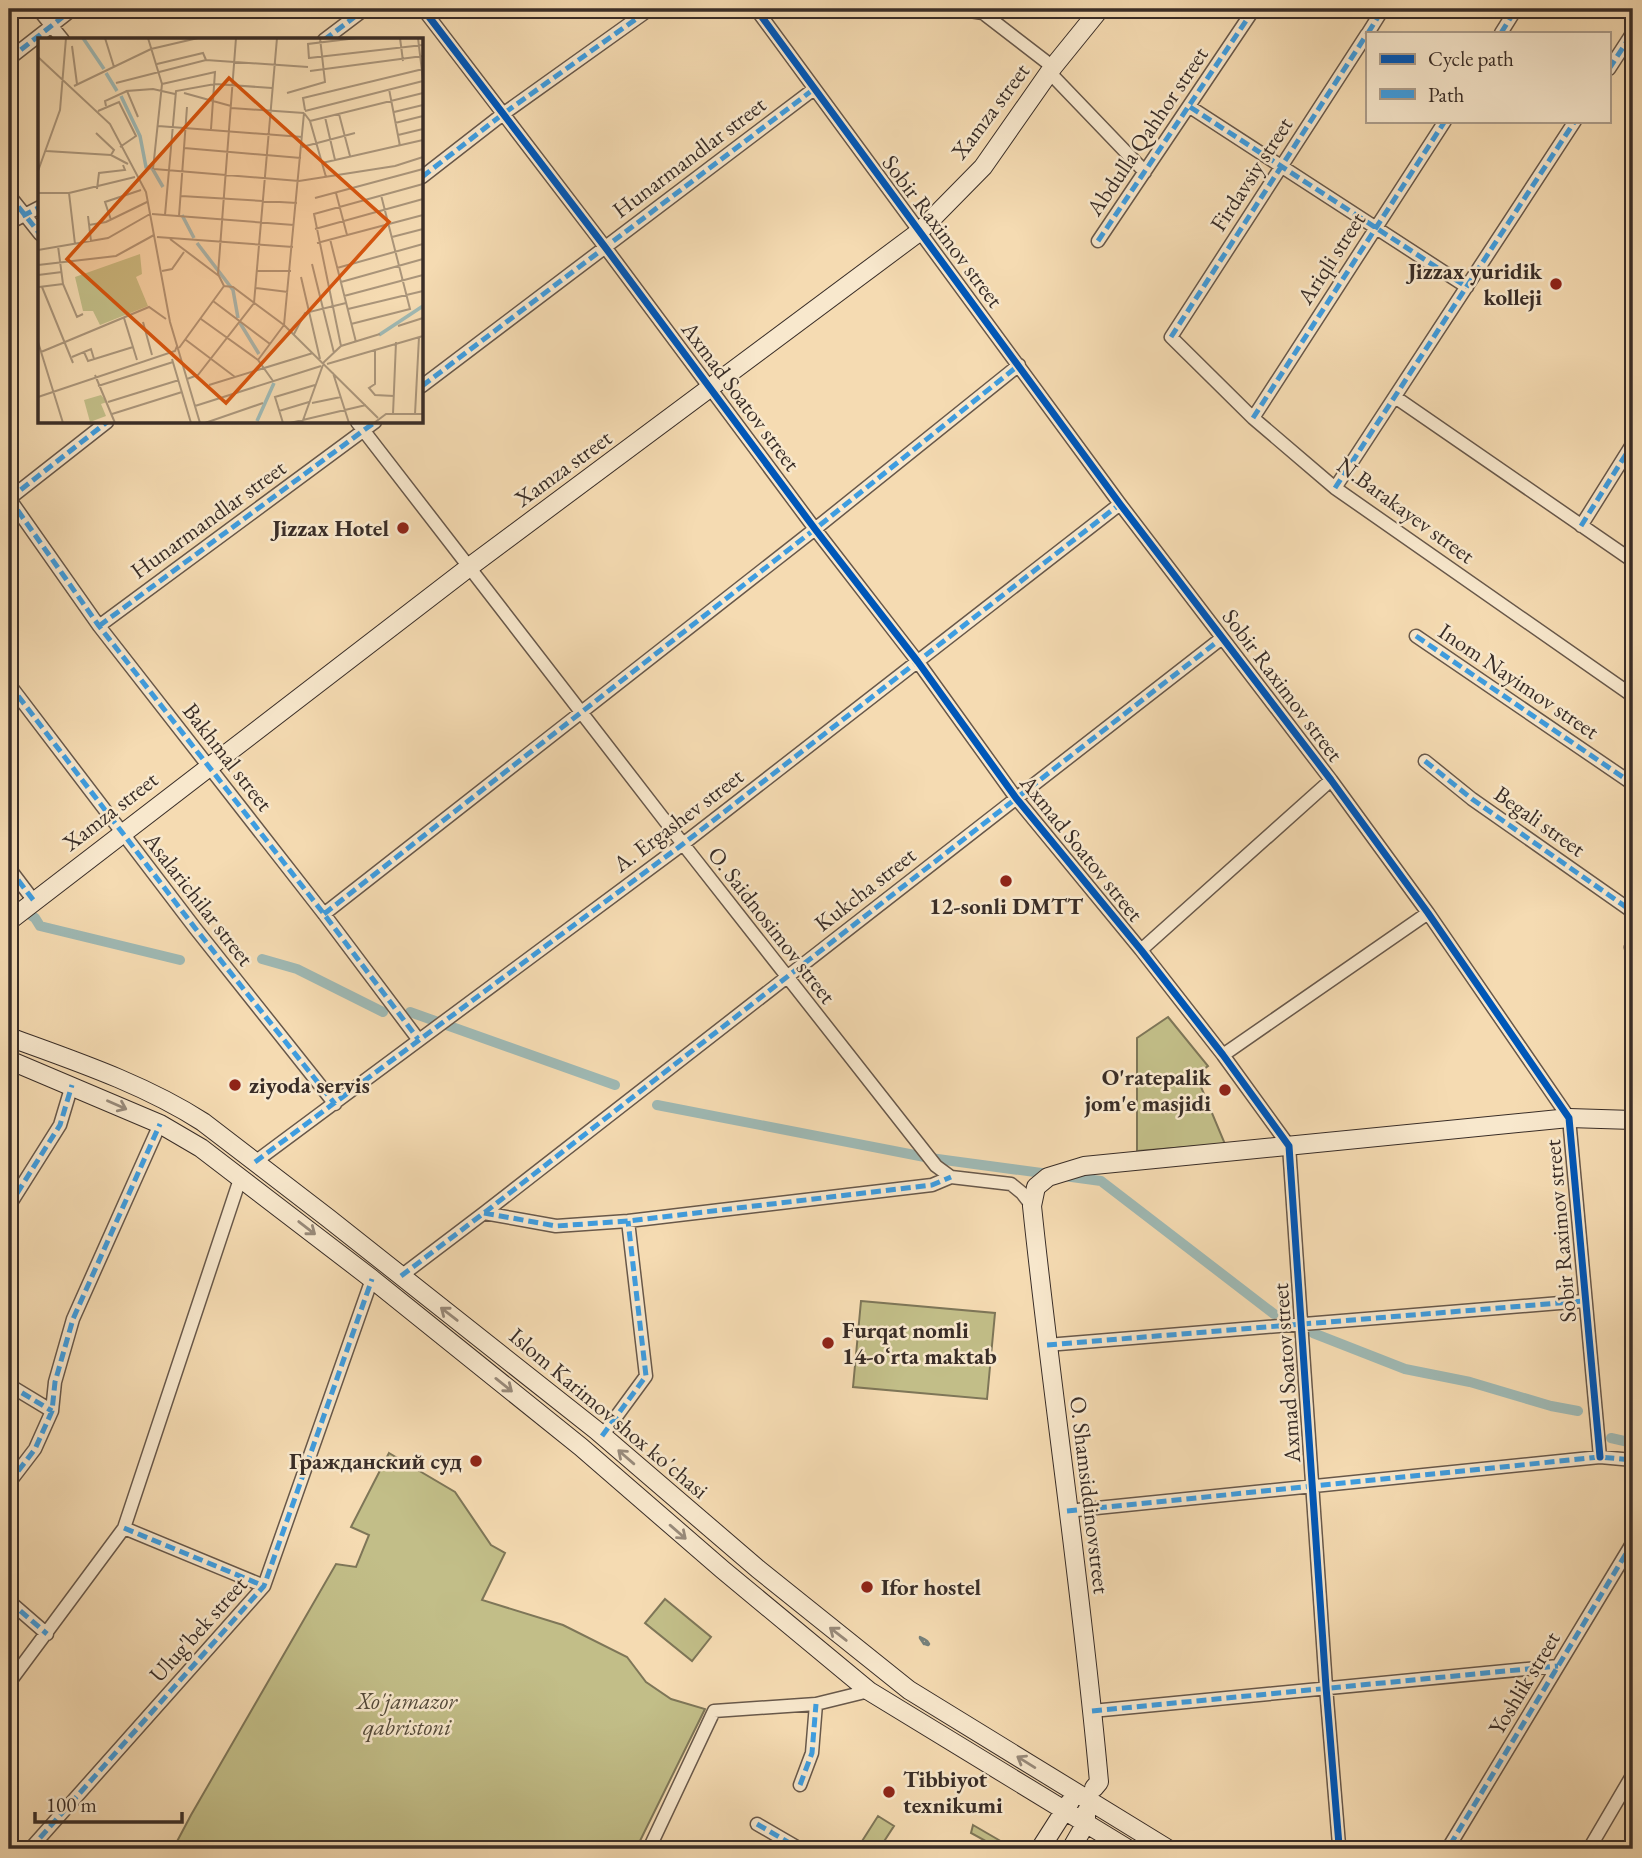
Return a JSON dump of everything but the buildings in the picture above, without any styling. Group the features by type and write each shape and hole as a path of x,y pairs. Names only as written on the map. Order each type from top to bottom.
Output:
{"main road":[{"name":"Xamza street","path":"22,910 468,568 919,232 983,167 1051,70 1100,9"},
{"name":"Islom Karimov shox ko'chasi","path":"9,1037 106,1073 183,1110 255,1162 599,1433 832,1630 909,1690 1083,1794 1168,1849"},
{"name":"Islom Karimov shox ko'chasi","path":"9,1060 160,1124 241,1176 581,1447 869,1691 1128,1849"},
{"path":"1032,1206 1036,1187 1053,1175 1084,1166 1569,1118 1633,1120"},
{"name":"O. Shamsiddinovstreet","path":"1032,1206 1099,1782 1083,1794"},
{"path":"581,1447 588,1449 596,1444 599,1433"},
{"path":"652,1509 649,1503 652,1494 657,1490 667,1492"},
{"path":"1040,1849 1063,1810 1083,1794"},
{"path":"1070,1849 1086,1824 1083,1794"}],"street":[{"path":"38,9 61,38"},
{"path":"9,60 73,9"},
{"path":"327,38 365,9"},
{"name":"Axmad Soatov street","path":"423,9 918,662 1016,798 1141,950 1223,1055 1289,1146 1339,1845 1337,1849"},
{"path":"424,175 503,114 650,9"},
{"path":"957,9 983,13 1051,70 1146,172"},
{"name":"Abdulla Qahhor street","path":"1098,241 1254,9"},
{"name":"Firdavsiy street","path":"1368,32 1383,9"},
{"path":"1501,32 1516,9"},
{"name":"Sobir Raximov street","path":"762,11 814,89 919,232 1428,913 1569,1118 1600,1457"},
{"path":"1610,67 1633,32"},
{"name":"Firdavsiy street","path":"1171,337 1366,35"},
{"name":"Hunarmandlar street","path":"424,384 814,89"},
{"path":"1189,107 1467,287"},
{"name":"Ariqli street","path":"1253,418 1444,122"},
{"path":"1335,488 1574,122"},
{"path":"9,195 38,231"},
{"path":"9,223 38,208"},
{"name":"N.Barakayev street","path":"1171,337 1253,418 1335,488 1633,696"},
{"path":"324,914 816,529 1019,365"},
{"path":"1395,397 1633,561"},
{"path":"9,499 104,424"},
{"name":"Hunarmandlar street","path":"99,626 360,426"},
{"name":"O. Saidnosimov street","path":"360,426 682,844 936,1166 951,1177"},
{"path":"1581,526 1633,443"},
{"name":"Bakhmal street","path":"9,499 99,626 418,1039"},
{"name":"A. Ergashev street","path":"255,1162 682,844 1120,504"},
{"name":"Inom Nayimov street","path":"1416,636 1633,784"},
{"name":"Kukcha street","path":"401,1276 1222,638"},
{"name":"Asalarichilar street","path":"9,684 121,833 335,1104"},
{"name":"Begali street","path":"1425,761 1472,799 1633,912"},
{"path":"1141,950 1331,780"},
{"path":"9,867 22,910"},
{"path":"1223,1055 1428,913"},
{"path":"1633,943 1633,958"},
{"path":"9,1206 60,1125 72,1085"},
{"path":"9,1483 35,1449 52,1410 55,1382 73,1319 160,1124"},
{"path":"9,1683 124,1528 241,1176"},
{"path":"484,1213 556,1226 628,1221 932,1185 951,1177 1011,1184 1032,1206"},
{"path":"599,1433 646,1376 628,1221"},
{"name":"Ulug'bek street","path":"30,1849 264,1586 372,1279"},
{"name":"Axmad Soatov street","path":"1301,1322 1584,1301"},
{"path":"1047,1345 1301,1322"},
{"path":"9,1385 52,1410"},
{"name":"Axmad Soatov street","path":"1313,1484 1600,1457 1633,1460"},
{"path":"1067,1511 1313,1484"},
{"path":"124,1528 264,1586"},
{"name":"Yoshlik street","path":"1450,1845 1633,1542"},
{"path":"9,1601 47,1634"},
{"path":"1092,1711 1558,1667"},
{"path":"649,1849 714,1711 817,1704 869,1691"},
{"path":"800,1785 812,1753 817,1704"},
{"path":"1590,1849 1633,1774"},
{"path":"757,1824 800,1849"},
{"path":"773,1849 780,1837"}],"green space":[{"path":"1168,1017 1208,1066 1196,1075 1225,1144 1137,1151 1137,1038"},
{"path":"861,1301 995,1313 987,1399 853,1387"},
{"name":"Xo'jamazor qabristoni","path":"389,1453 455,1492 491,1545 505,1553 482,1600 563,1625 627,1657 646,1682 671,1699 705,1709 636,1849 173,1849 336,1564 356,1567 369,1535 351,1527"},
{"path":"665,1599 711,1637 692,1661 645,1623"},
{"path":"878,1816 894,1826 879,1849 857,1849"},
{"path":"973,1825 1004,1843 1000,1849 971,1833"}],"waterway":[{"path":"20,908 35,918 40,926 180,960"},
{"path":"262,959 297,969 383,1012"},
{"path":"410,1012 615,1085"},
{"path":"657,1105 930,1158 1101,1181 1274,1314"},
{"path":"1313,1333 1405,1369 1470,1382 1551,1406 1578,1411"},
{"path":"1611,1438 1633,1443"},
{"path":"920,1637 924,1639 922,1641 920,1637"},
{"path":"924,1639 927,1641 924,1644 922,1641 924,1639"},
{"path":"927,1641 929,1644 928,1645 925,1644 927,1641"}],"marked path":[{"path":"9,59 73,9"},
{"path":"327,38 365,9"},
{"path":"424,175 503,114 650,9"},
{"path":"1098,241 1254,9"},
{"path":"1369,32 1383,9"},
{"path":"1502,32 1516,9"},
{"path":"1610,67 1633,32"},
{"path":"1171,337 1366,36"},
{"path":"424,384 814,89"},
{"path":"1190,107 1467,287"},
{"path":"1253,418 1444,122"},
{"path":"1335,488 1574,122"},
{"path":"9,195 38,231"},
{"path":"9,223 38,208"},
{"path":"324,914 815,529 1019,365"},
{"path":"9,499 104,424"},
{"path":"99,626 372,424"},
{"path":"1581,526 1633,443"},
{"path":"9,498 99,626 418,1039"},
{"path":"255,1162 683,844 1120,504"},
{"path":"1416,636 1633,784"},
{"path":"401,1276 1222,638"},
{"path":"9,684 195,928 335,1104"},
{"path":"1425,761 1472,799 1633,912"},
{"path":"9,868 34,901"},
{"path":"9,1206 60,1125 72,1085"},
{"path":"9,1483 35,1449 52,1411 55,1382 73,1319 160,1124"},
{"path":"484,1213 556,1226 628,1221 932,1185 951,1177"},
{"path":"602,1436 646,1376 628,1221"},
{"path":"30,1849 264,1586 372,1279"},
{"path":"1047,1345 1584,1301"},
{"path":"9,1385 52,1411"},
{"path":"1067,1511 1600,1457 1633,1460"},
{"path":"124,1528 264,1586"},
{"path":"1450,1845 1633,1542"},
{"path":"9,1601 47,1634"},
{"path":"1092,1711 1558,1666"},
{"path":"800,1785 812,1753 816,1704"},
{"path":"757,1824 800,1849"}],"cycle path":[{"path":"423,9 918,662 1016,798 1141,950 1223,1055 1289,1146 1339,1845 1337,1849"},
{"path":"756,9 1120,504 1331,780 1428,913 1569,1118 1600,1457"}],"place":[{"name":"Jizzax yuridik kolleji","path":"1556,284"},
{"name":"Jizzax Hotel","path":"403,528"},
{"name":"12-sonli DMTT","path":"1006,881"},
{"name":"ziyoda servis","path":"235,1085"},
{"name":"O'ratepalik jom'e masjidi","path":"1225,1090"},
{"name":"Furqat nomli 14-oʻrta maktab","path":"828,1343"},
{"name":"Гражданский суд","path":"476,1461"},
{"name":"Ifor hostel","path":"867,1587"},
{"name":"Tibbiyot texnikumi","path":"889,1792"}]}
